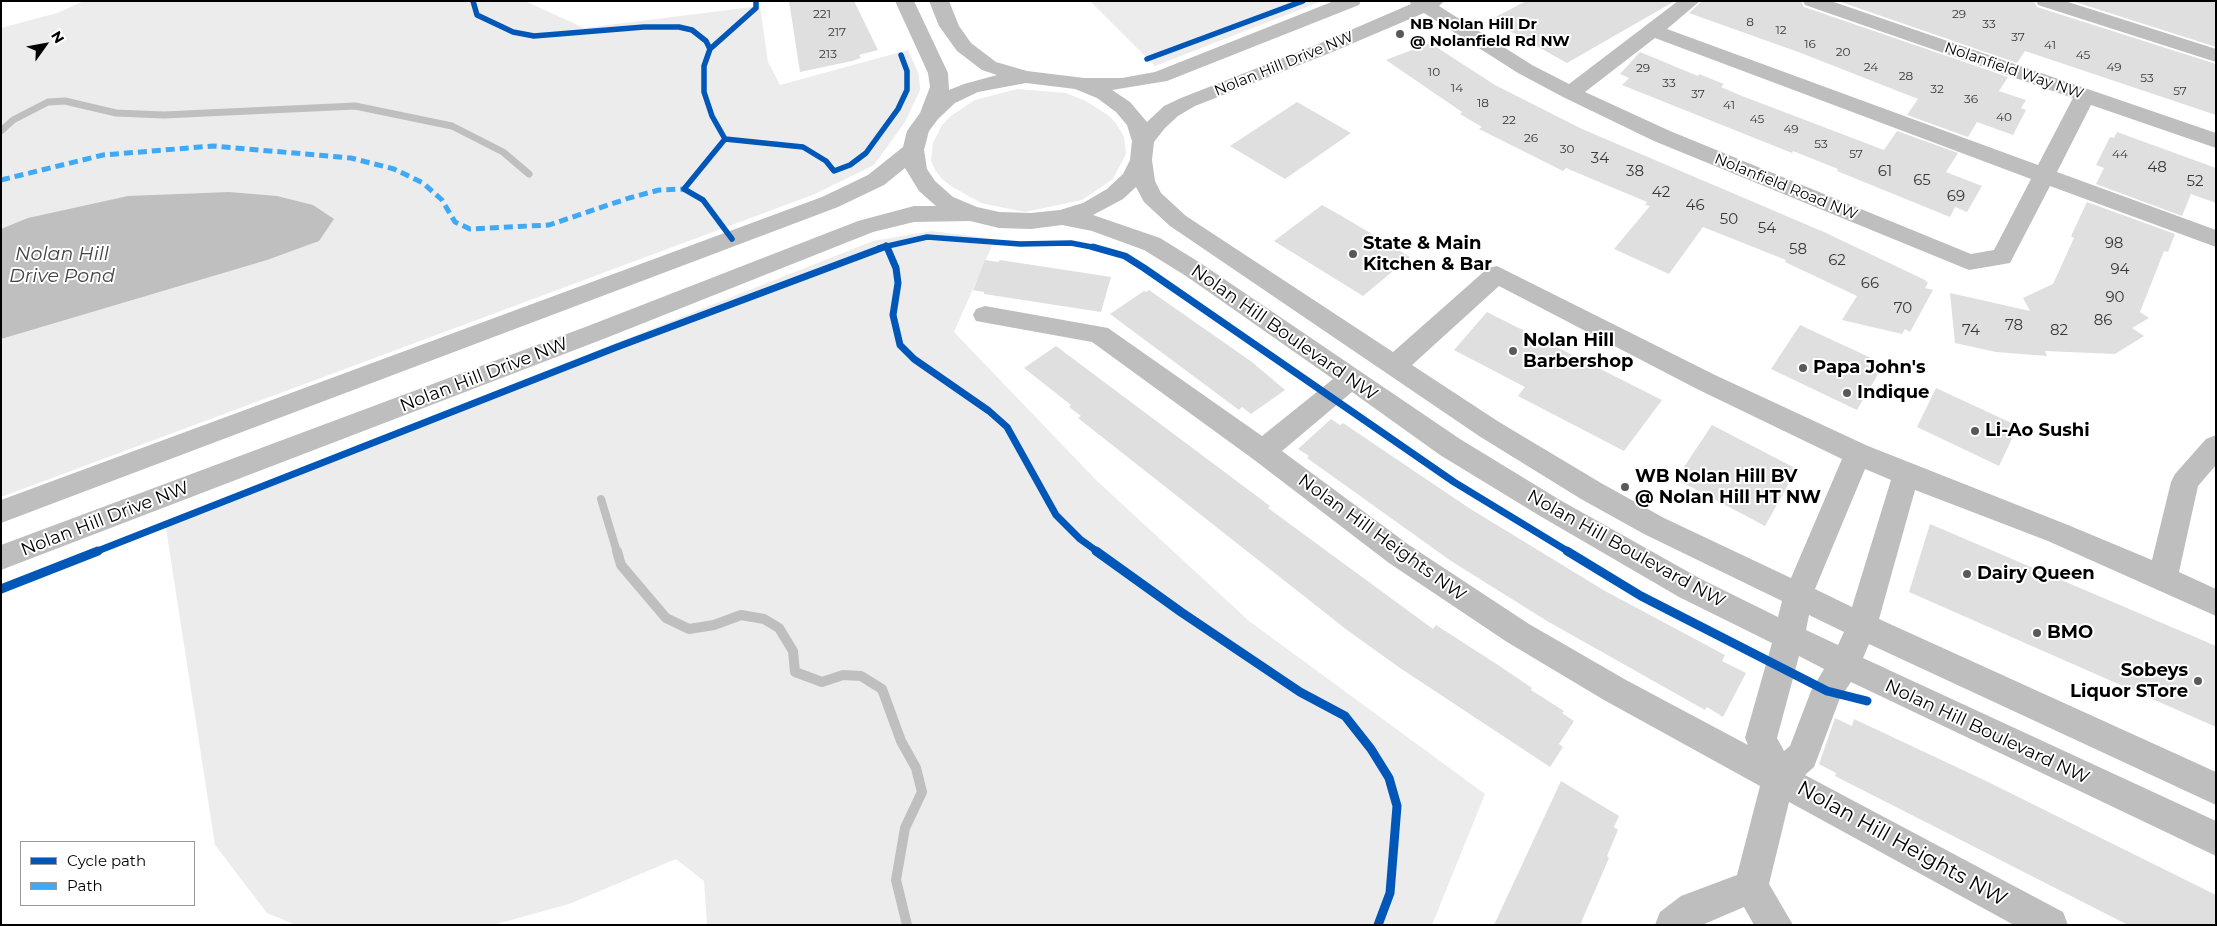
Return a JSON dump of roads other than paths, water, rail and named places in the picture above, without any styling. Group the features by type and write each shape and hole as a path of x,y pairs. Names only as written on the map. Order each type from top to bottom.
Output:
{"street":[{"path":"904,1 938,74 940,87 930,114 918,131 913,150 916,168 927,186 945,202 970,213 999,220 1031,221 1062,217"},
{"path":"939,1 949,26 964,47 989,66 1026,78"},
{"name":"Nolan Hill Drive NW","path":"1081,84 1122,84 1160,77 1352,1"},
{"path":"1570,93 1690,1"},
{"name":"Nolanfield Way NW","path":"1812,1 2216,141"},
{"path":"2045,1 2216,56"},
{"name":"Nolan Hill Drive NW","path":"1062,217 1091,208 1115,194 1132,178 1142,150 1157,123 1188,102 1323,49 1426,3"},
{"name":"Nolanfield Road NW","path":"1426,3 1525,69 1570,93 1662,136 1969,262 2002,257 2085,95"},
{"path":"1652,30 2216,239"},
{"path":"930,114 948,99 971,88 998,81 1026,78 1054,79 1081,84"},
{"name":"Nolan Hill Boulevard NW","path":"1081,84 1104,94 1123,107 1136,123 1142,150 1144,181 1152,197 1169,213 1489,430 1654,526 1862,626 2216,789"},
{"path":"1,512 830,202 876,180 913,150"},
{"name":"Nolan Hill Drive NW","path":"1,558 588,335 866,226 914,214 970,213"},
{"name":"Nolan Hill Boulevard NW","path":"1062,217 1105,226 1152,244 1194,270 1450,447 1550,508 1690,588 1789,638 2216,839"},
{"path":"1394,366 1497,274 1706,382 1858,454 2058,533 2164,578 2216,603"},
{"name":"Nolan Hill Heights NW","path":"985,315 1099,334 1263,451 1399,554 1518,633 1615,690 2050,925"},
{"path":"1263,451 1350,379"},
{"path":"2164,578 2185,482 2216,446"},
{"name":"Nolan Hill Heights NW","path":"1779,777 1761,738 1789,638 1798,595 1858,454"},
{"name":"Nolan Hill Heights NW","path":"1779,777 1802,756 1827,691 1845,664 1862,626 1906,474"},
{"path":"1775,925 1750,888 1779,777"},
{"path":"1673,925 1694,909 1750,888"}],"water":[{"name":"Nolan Hill Drive Pond","path":"229,192 277,196 313,205 334,219 319,241 267,260 1,339 1,229 28,218 128,196"}],"waterway":[{"path":"1,131 13,120 48,102 65,101 116,113 164,115 355,106 452,126 503,152 529,174"},
{"path":"601,499 617,552"},
{"path":"617,551 621,565 666,618 689,629 714,625 741,615 764,619 779,628 793,651 795,672 822,682 843,675 861,676 882,689 901,741 916,768 922,792 905,828 896,880 907,925"}],"place":[{"name":"NB Nolan Hill Dr @ Nolanfield Rd NW","path":"1400,34"},
{"name":"State & Main Kitchen & Bar","path":"1353,254"},
{"name":"Nolan Hill Barbershop","path":"1513,351"},
{"name":"Papa John's","path":"1803,368"},
{"name":"Indique","path":"1847,393"},
{"name":"Li-Ao Sushi","path":"1975,431"},
{"name":"WB Nolan Hill BV @ Nolan Hill HT NW","path":"1625,487"},
{"name":"Dairy Queen","path":"1967,574"},
{"name":"BMO","path":"2037,633"},
{"name":"Sobeys Liquor STore","path":"2198,681"}]}
